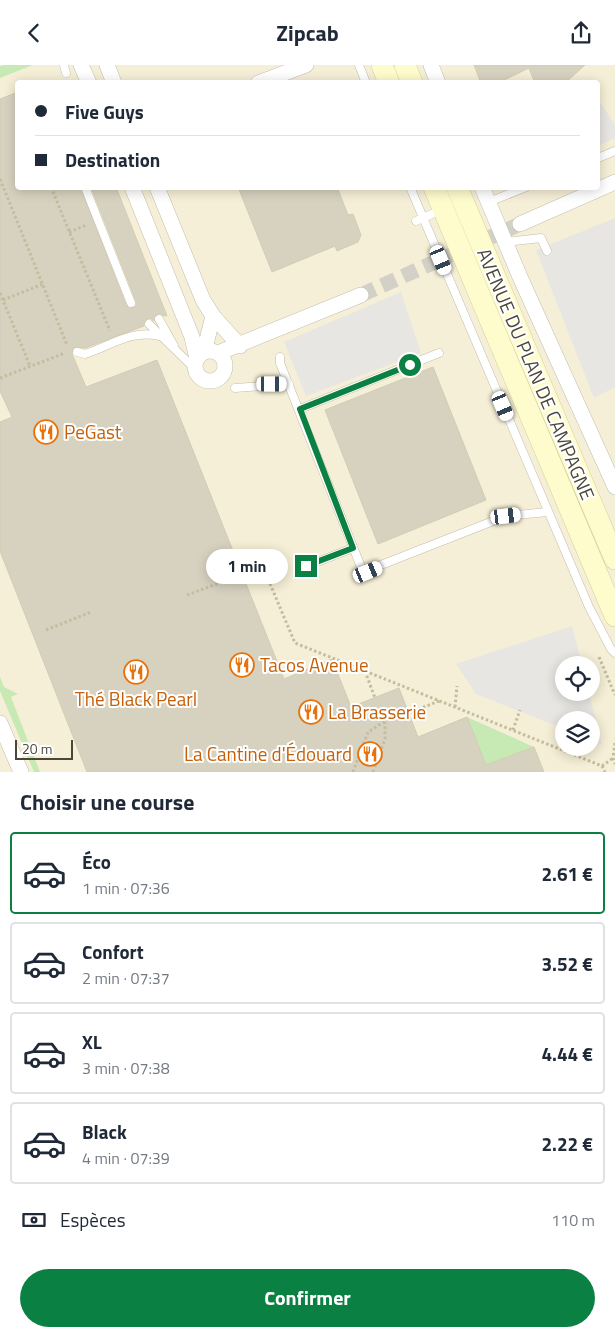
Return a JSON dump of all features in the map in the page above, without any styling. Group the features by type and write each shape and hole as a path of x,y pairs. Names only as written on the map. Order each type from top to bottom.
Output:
{"main road":[{"path":"382,65 388,80"},
{"path":"404,65 411,80"},
{"name":"AVENUE DU PLAN DE CAMPAGNE","path":"442,190 467,199 615,559"},
{"name":"AVENUE DU PLAN DE CAMPAGNE","path":"467,199 615,616"}],"street":[{"path":"81,65 88,80"},
{"path":"107,65 113,80"},
{"path":"266,80 306,65"},
{"path":"431,65 437,80"},
{"path":"600,189 615,182"},
{"path":"133,190 192,337 208,360"},
{"path":"158,190 202,300 213,316 240,346"},
{"path":"520,224 597,190"},
{"path":"467,199 505,242 615,487"},
{"path":"208,360 361,295"},
{"path":"208,360 213,316"},
{"path":"0,723 21,772"},
{"path":"0,747 10,772"}],"lane":[{"path":"359,65 365,80"},
{"path":"600,157 615,151"},
{"path":"86,190 131,303"},
{"path":"411,190 419,220 589,607 611,649 615,653"},
{"path":"419,220 467,199 511,190"},
{"path":"505,242 542,238 547,251"},
{"path":"159,319 176,350"},
{"path":"148,324 176,350 208,360"},
{"path":"77,352 85,355 136,334 146,333 159,336"},
{"path":"300,409 439,353"},
{"path":"280,357 280,363 300,409 363,572 368,572 506,516 548,512"},
{"path":"235,388 289,384"},
{"path":"306,566 353,548"}],"path":[{"path":"0,179 70,351 0,378"},
{"path":"53,190 111,335"},
{"path":"69,232 92,223"},
{"path":"3,300 43,284"},
{"path":"0,293 30,367"},
{"path":"187,595 233,578"},
{"path":"268,579 295,643 555,747"},
{"path":"46,630 91,612"},
{"path":"365,671 376,698"},
{"path":"455,707 457,686"},
{"path":"408,713 440,701"},
{"path":"513,730 520,710"},
{"path":"353,772 368,732 384,721 385,739 373,772"},
{"path":"615,743 613,758 615,763"},
{"path":"577,756 602,766 605,772"},
{"path":"602,766 613,758"}],"shaded area":[{"path":"0,65 615,65 615,772 0,772"},
{"path":"600,102 615,125 615,138 600,145"},
{"path":"615,218 615,387 594,398 536,250"},
{"path":"401,292 421,353 306,396 284,342"},
{"path":"572,626 580,656 555,656 555,701 591,701 594,711 555,711 555,725 476,694 456,664"}],"green space":[{"path":"33,65 0,78 0,66"},
{"path":"0,677 4,687 18,694 11,697 40,772 34,772 0,691"},
{"path":"467,717 534,747 486,765"}],"building":[{"path":"474,65 585,65 568,80 534,80 529,68 504,80 480,80"},
{"path":"15,93 15,190 81,190 126,305 133,308 136,306 136,301 92,190 117,190 167,316 157,314 154,321 150,318 145,320 144,326 85,348 73,348 72,354 86,387 157,360 284,679 332,659 351,707 399,688 418,737 467,717 486,765 534,747 544,772 87,772 0,551 0,422 12,417 0,391 0,99"},
{"path":"239,190 338,190 348,215 353,214 361,235 358,242 337,251 335,246 272,272"},
{"path":"433,367 486,500 378,544 325,410"}],"tunnel":[{"path":"361,295 520,224"}],"place":[{"name":"PeGast","path":"46,432"},
{"name":"Tacos Avenue","path":"242,665"},
{"name":"Thé Black Pearl","path":"136,672"},
{"name":"La Brasserie","path":"311,712"},
{"name":"La Cantine d'Édouard","path":"370,754"}],"route":[{"path":"306,566 353,548 300,409 410,365"}]}
